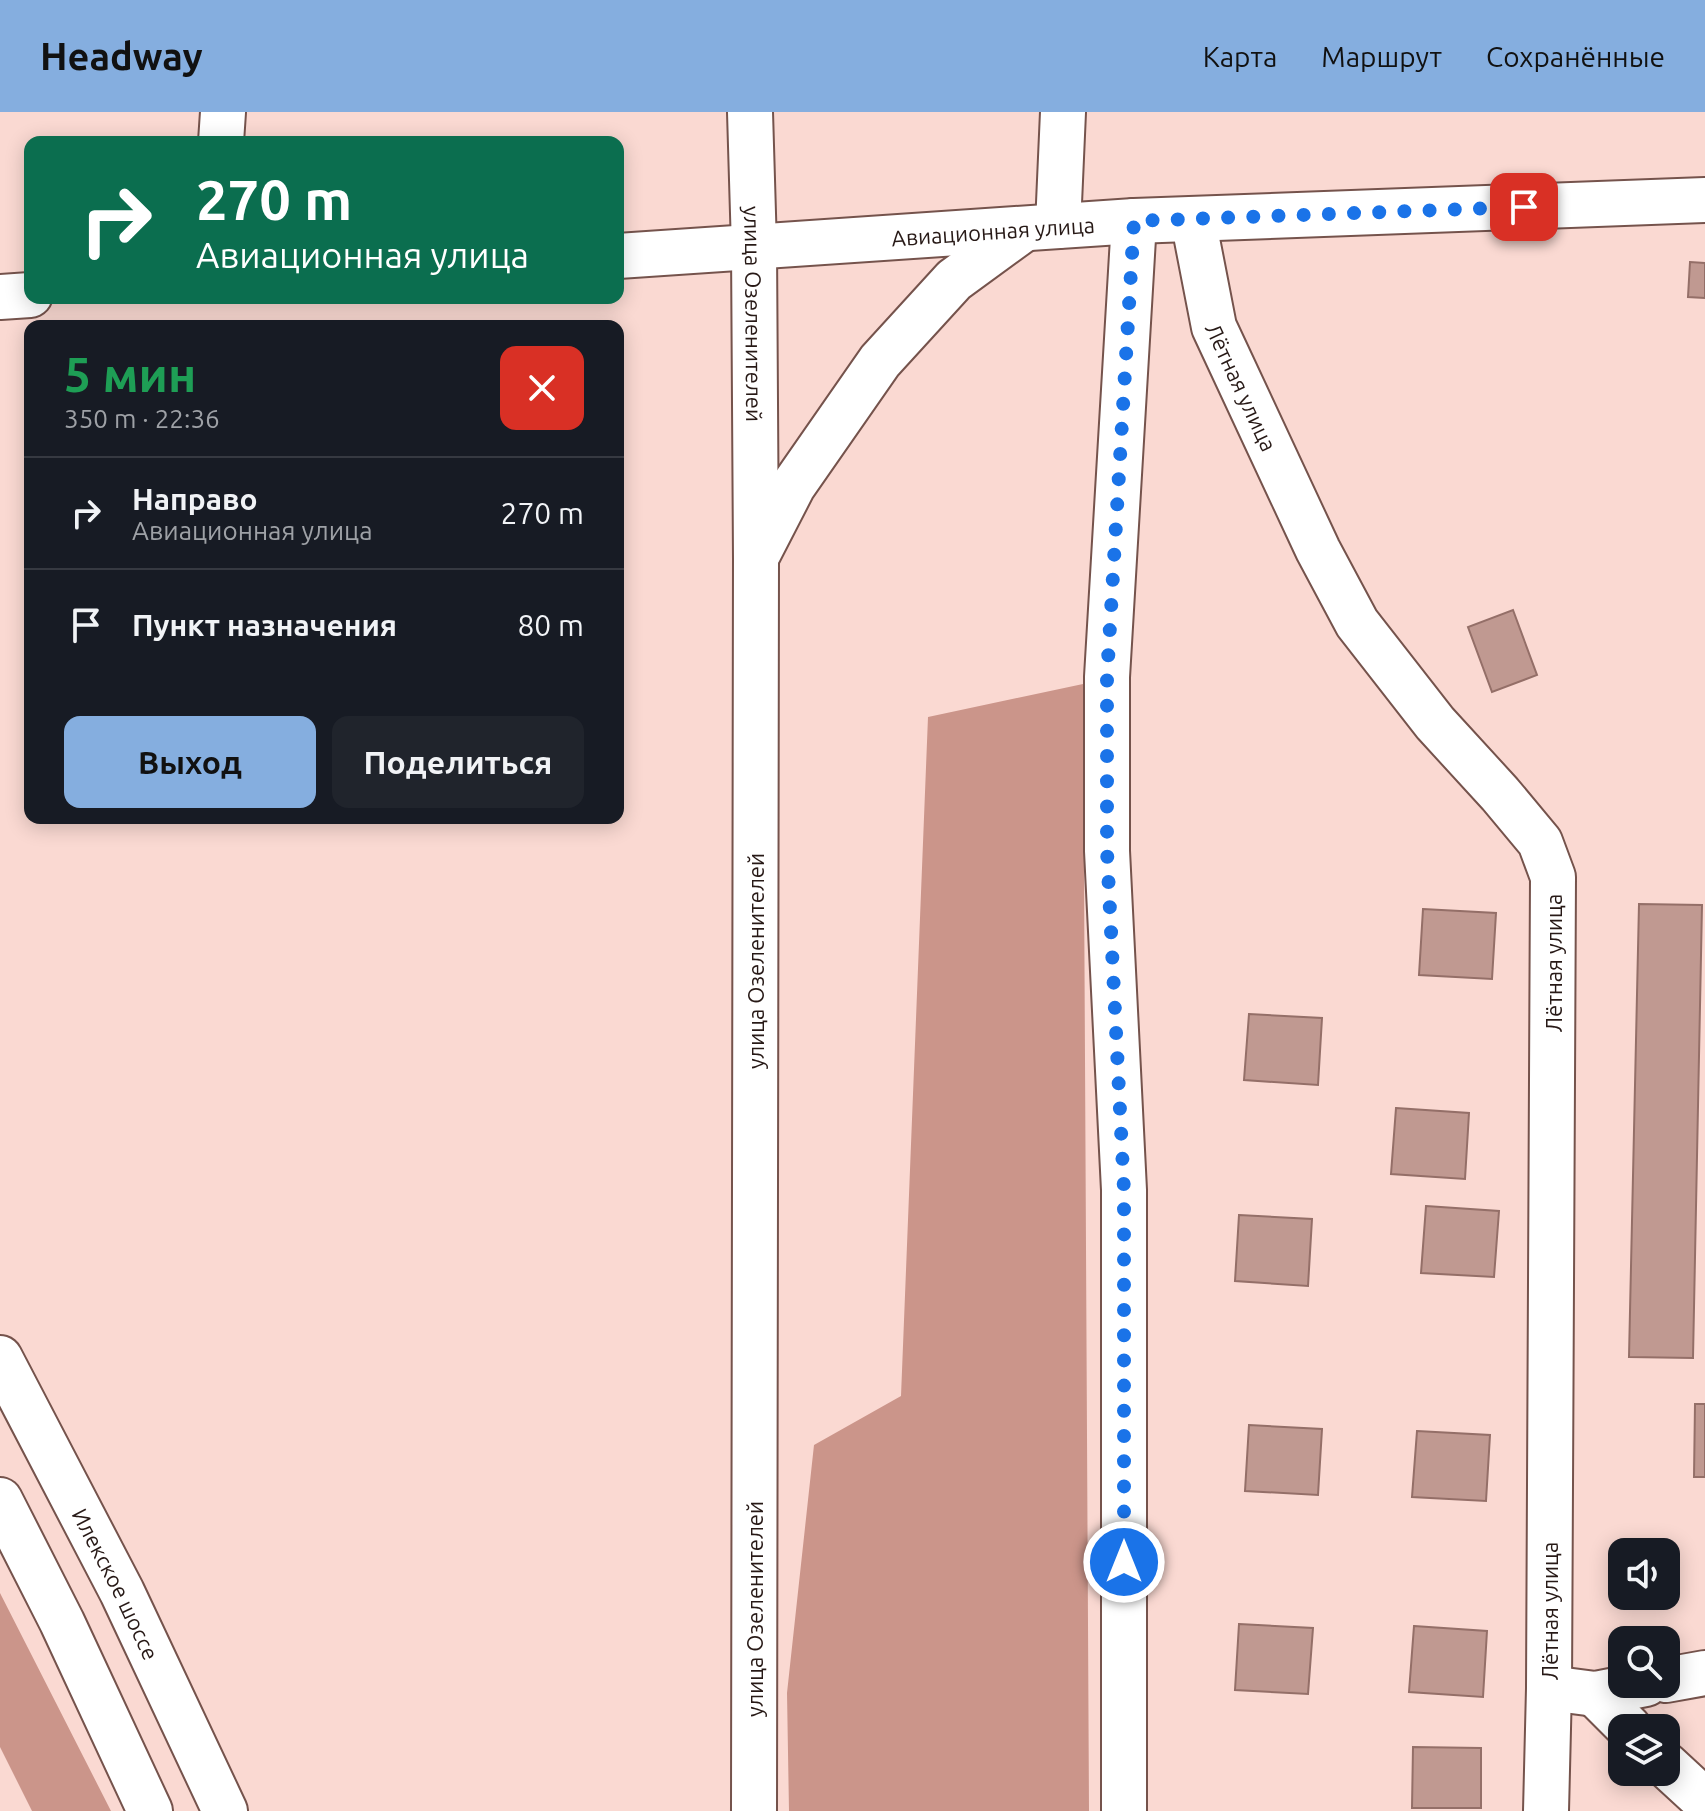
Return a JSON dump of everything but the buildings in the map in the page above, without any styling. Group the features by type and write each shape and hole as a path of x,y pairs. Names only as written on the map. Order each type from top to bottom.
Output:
{"main road":[{"path":"221,136 223,112"},
{"name":"улица Озеленителей","path":"750,112 756,558 754,1811"},
{"path":"756,558 793,486 880,361 954,280 1041,227 1063,112"},
{"name":"Авиационная улица","path":"624,256 1134,221 1705,200"},
{"name":"Лётная улица","path":"1193,219 1214,327 1318,550 1357,623 1435,723 1540,842 1553,877 1546,1811"},
{"path":"1124,1811 1124,1190 1107,851 1107,677 1134,221"},
{"path":"0,297 24,295"},
{"name":"Илекское шоссе","path":"0,1358 122,1592 225,1811"},
{"path":"0,1500 62,1622 150,1811"},
{"path":"1680,1677 1705,1673"},
{"path":"1549,1688 1595,1694 1608,1691"},
{"path":"1595,1694 1615,1714"},
{"path":"1680,1778 1705,1801"}],"shaded area":[{"path":"1083,684 1089,1811 789,1811 787,1693 814,1445 901,1396 928,717"},
{"path":"0,1593 111,1811 32,1811 0,1747"}],"route":[{"path":"1124,1562 1124,1190 1107,851 1107,677 1134,221 1524,207"}]}
